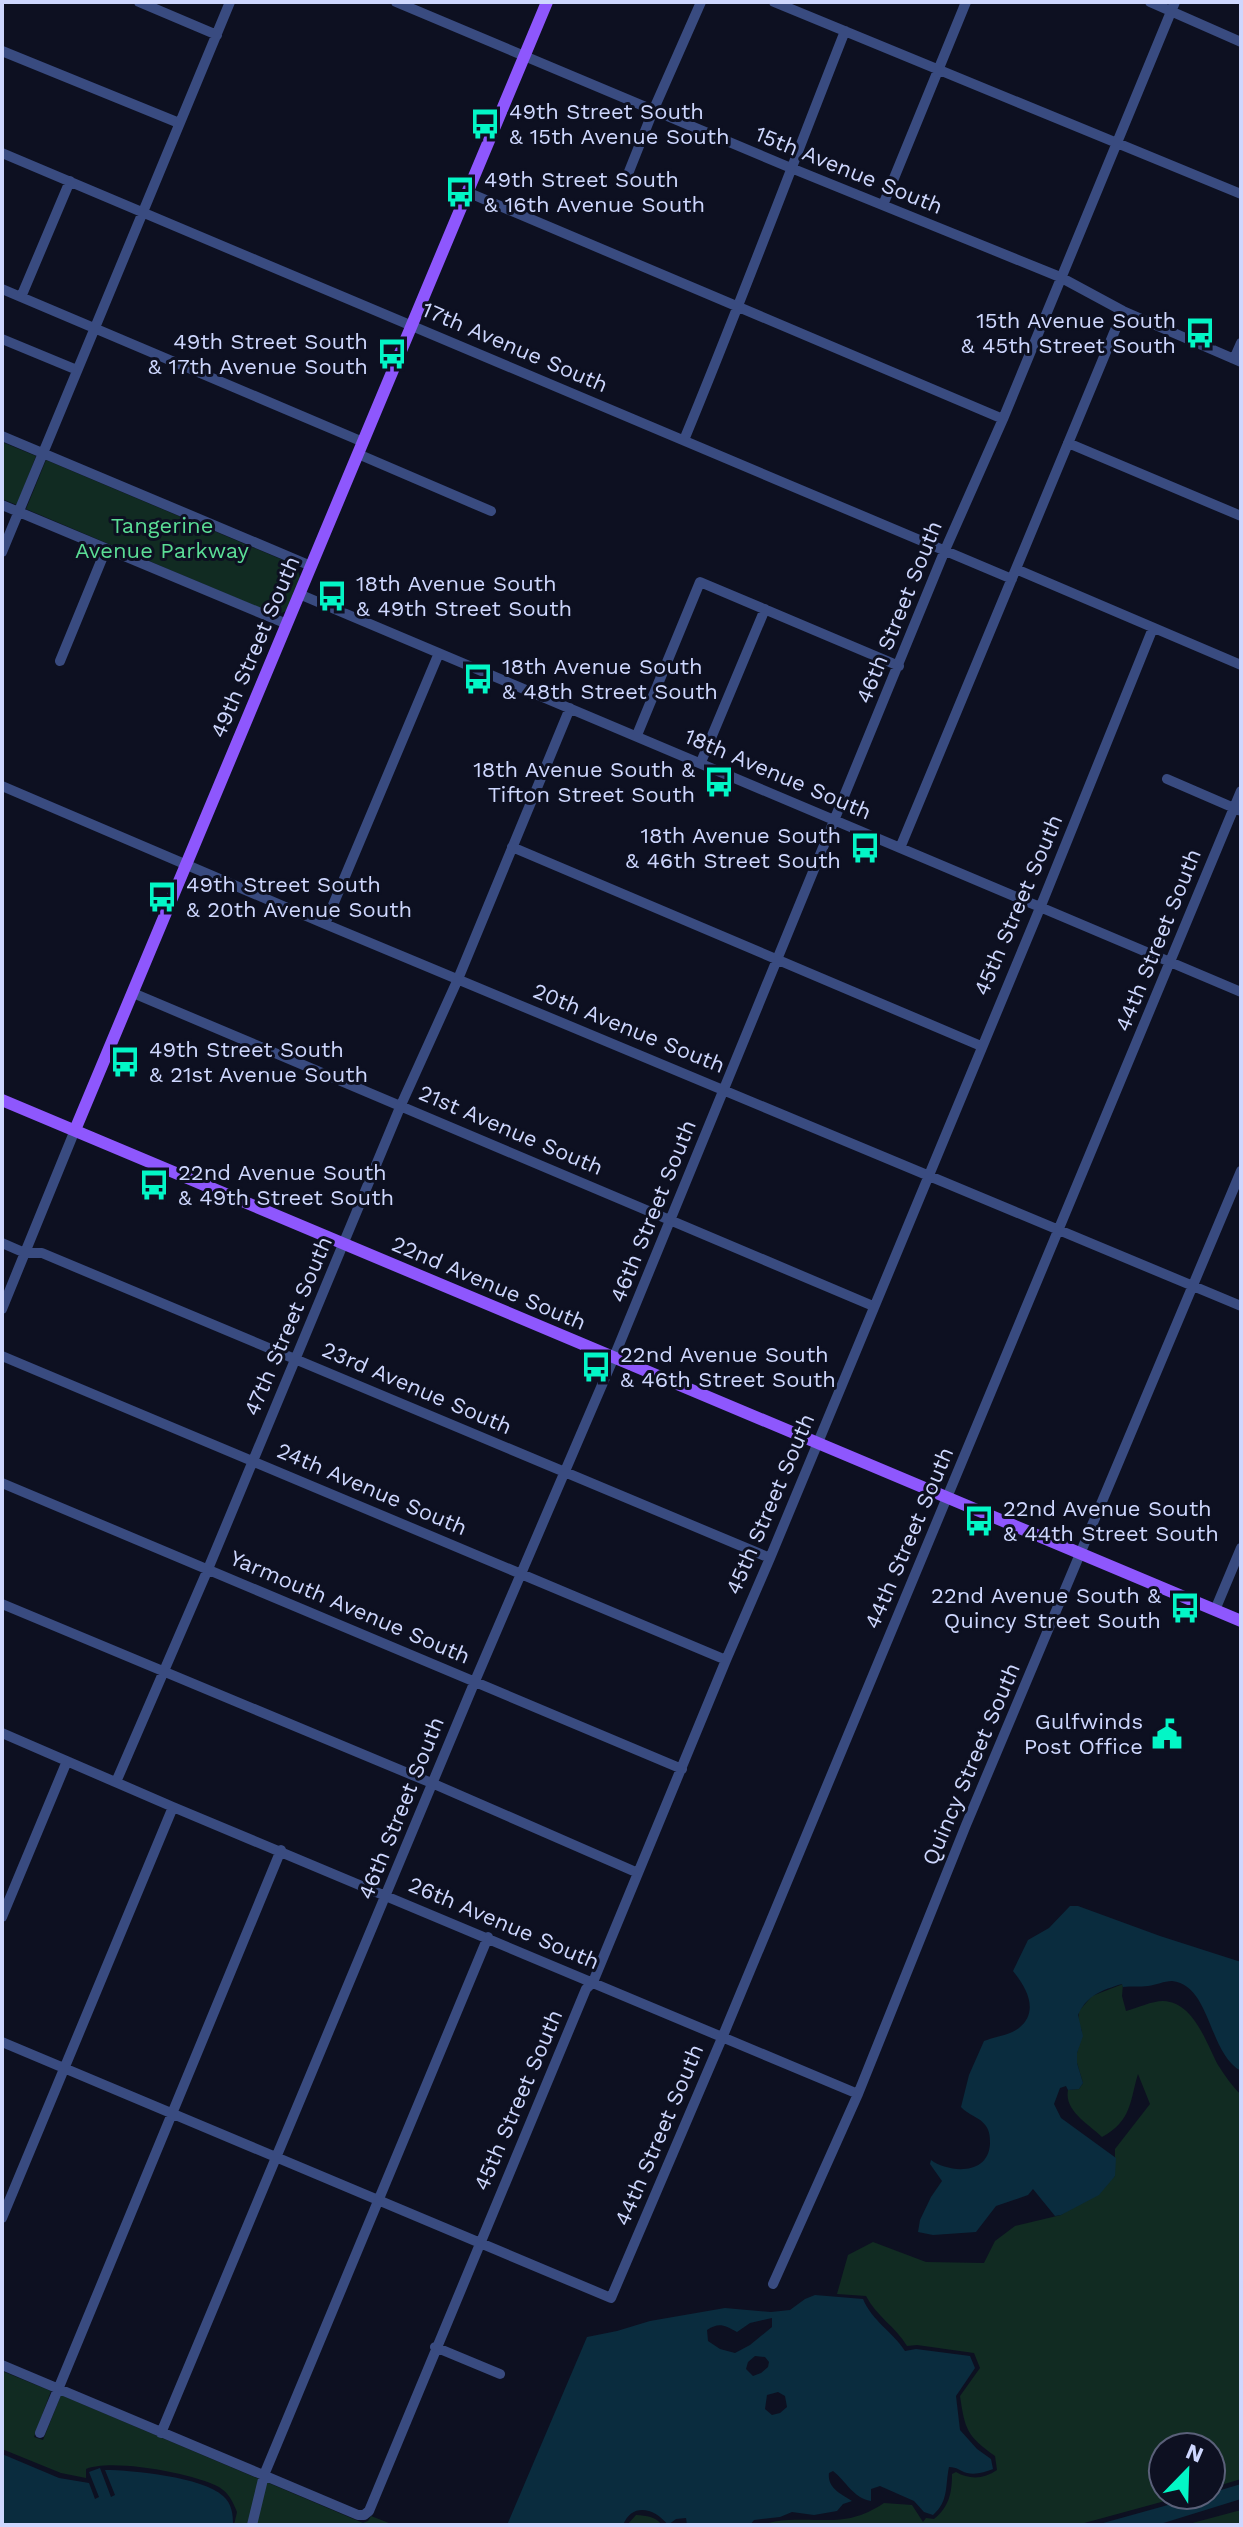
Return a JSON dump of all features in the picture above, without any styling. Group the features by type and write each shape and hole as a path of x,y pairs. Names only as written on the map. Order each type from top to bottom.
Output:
{"main road":[{"name":"49th Street South","path":"75,1130 547,2"},
{"name":"22nd Avenue South","path":"2,1100 1241,1621"}],"street":[{"path":"139,2 217,35"},
{"path":"2,552 230,2"},
{"name":"15th Avenue South","path":"396,2 1060,277 1123,311 1238,361"},
{"path":"626,179 701,2"},
{"path":"774,2 1241,194"},
{"path":"883,205 966,2"},
{"path":"1150,2 1173,6 1241,42"},
{"name":"46th Street South","path":"161,2433 614,1357 945,550 1003,419 1173,6"},
{"path":"684,440 739,307 845,31"},
{"path":"2,51 179,123"},
{"name":"17th Avenue South","path":"2,153 945,550 1153,628 1241,665"},
{"path":"21,297 70,181"},
{"path":"467,192 1003,419"},
{"path":"2,289 360,448 491,511"},
{"path":"900,848 1123,311"},
{"path":"2,339 77,370"},
{"path":"1238,361 1241,343"},
{"path":"2,436 311,566"},
{"path":"1068,443 1241,516"},
{"path":"2,505 287,624"},
{"path":"60,661 106,549"},
{"path":"637,735 700,582 899,666"},
{"name":"18th Avenue South","path":"299,594 1241,992"},
{"path":"701,762 765,609"},
{"name":"45th Street South","path":"264,2475 358,2515 369,2511 435,2347 586,1989 593,1982 770,1558 1153,628"},
{"path":"325,924 439,653"},
{"name":"47th Street South","path":"116,1782 570,708"},
{"path":"1167,779 1238,809"},
{"name":"20th Avenue South","path":"2,786 1241,1306"},
{"name":"44th Street South","path":"480,2242 611,2298 1238,809 1241,791"},
{"path":"512,847 981,1046"},
{"name":"21st Avenue South","path":"133,993 873,1306"},
{"name":"49th Street South","path":"2,1309 75,1130"},
{"name":"Quincy Street South","path":"773,2284 858,2094 966,1825 1241,1171"},
{"name":"23rd Avenue South","path":"2,1243 25,1253 42,1253 770,1558"},
{"name":"24th Avenue South","path":"2,1356 726,1660"},
{"name":"Yarmouth Avenue South","path":"2,1483 682,1769"},
{"path":"1215,1610 1241,1548"},
{"path":"2,1604 434,1784 638,1873"},
{"name":"26th Avenue South","path":"2,1733 858,2094"},
{"path":"2,1917 67,1761"},
{"path":"2,2218 173,1807"},
{"path":"40,2433 281,1850"},
{"path":"252,2525 264,2475 488,1937"},
{"path":"2,2042 480,2242"},
{"path":"435,2347 500,2374"},
{"path":"2,2365 264,2475"}],"green space":[{"name":"Tangerine Avenue Parkway","path":"2,442 36,456 17,505 2,499"},
{"name":"Tangerine Avenue Parkway","path":"46,460 297,566 300,578 286,611 277,615 26,509"},
{"path":"1123,1984 1126,2011 1163,2001 1183,2008 1198,2025 1218,2065 1241,2095 1241,2479 1227,2483 1227,2431 1147,2431 1147,2506 1077,2525 757,2525 784,2520 848,2518 884,2503 912,2505 923,2522 926,2518 934,2519 946,2504 952,2474 956,2472 977,2477 997,2470 995,2456 978,2443 969,2431 962,2408 960,2396 980,2368 974,2353 907,2346 866,2296 837,2294 848,2255 873,2242 926,2262 984,2263 995,2241 1015,2226 1061,2215 1115,2176 1115,2149 1150,2104 1138,2074 1124,2117 1102,2137 1084,2122 1070,2104 1068,2090 1079,2089 1083,2083 1077,2063 1082,2031 1078,2021 1079,2011 1092,1996"},
{"path":"2,2371 51,2391 34,2437 43,2440 61,2395 363,2523 371,2516 394,2525 234,2525 237,2512 225,2492 191,2477 114,2465 86,2469 86,2478 61,2473 2,2449"},
{"path":"1241,2510 1241,2525 1185,2525"},
{"path":"636,2515 654,2518 662,2525 627,2525"}],"water":[{"path":"1070,1906 1078,1906 1241,1962 1241,2071 1222,2050 1202,2006 1185,1985 1172,1981 1145,1986 1123,1987 1122,1984 1102,1991 1086,2003 1078,2015 1083,2036 1077,2063 1083,2083 1079,2089 1060,2088 1054,2104 1061,2118 1116,2158 1115,2176 1099,2195 1061,2215 1055,2216 1033,2189 1028,2195 996,2206 976,2232 933,2235 918,2232 920,2220 942,2181 930,2164 931,2160 947,2167 966,2169 975,2167 988,2155 990,2135 987,2128 981,2120 961,2107 969,2075 984,2041 1011,2032 1025,2021 1029,2014 1029,1999 1013,1971 1028,1940 1049,1928"},
{"path":"815,2295 863,2299 872,2314 905,2351 916,2349 970,2356 975,2368 956,2396 960,2430 991,2459 993,2469 970,2474 949,2467 944,2499 933,2515 924,2512 914,2501 880,2486 871,2489 871,2501 865,2499 854,2493 833,2471 829,2473 832,2487 852,2501 843,2504 837,2511 814,2515 792,2512 780,2517 754,2520 750,2525 687,2525 686,2518 676,2519 668,2525 650,2511 638,2510 623,2525 507,2525 587,2337 650,2321 725,2308 771,2312 790,2310","holes":["772,2318 772,2327 735,2353 720,2349 708,2341 707,2330 715,2326 725,2326 737,2332 750,2323","755,2356 765,2357 769,2362 768,2367 753,2376 746,2369","778,2392 785,2396 787,2407 772,2415 765,2409 767,2395"]},
{"path":"2,2454 59,2478 89,2483 95,2499 99,2497 89,2472 100,2468 111,2497 115,2495 105,2470 184,2479 213,2489 223,2496 231,2509 233,2525 2,2525"},
{"path":"1241,2484 1241,2499 1227,2503 1227,2488"},
{"path":"1147,2511 1202,2511 1157,2525 1096,2525"}],"place":[{"name":"49th Street South & 15th Avenue South","path":"485,124"},
{"name":"49th Street South & 16th Avenue South","path":"460,192"},
{"name":"15th Avenue South & 45th Street South","path":"1200,333"},
{"name":"49th Street South & 17th Avenue South","path":"392,354"},
{"name":"18th Avenue South & 49th Street South","path":"332,596"},
{"name":"18th Avenue South & 48th Street South","path":"478,679"},
{"name":"18th Avenue South & Tifton Street South","path":"719,782"},
{"name":"18th Avenue South & 46th Street South","path":"865,848"},
{"name":"49th Street South & 20th Avenue South","path":"162,897"},
{"name":"49th Street South & 21st Avenue South","path":"125,1062"},
{"name":"22nd Avenue South & 49th Street South","path":"154,1185"},
{"name":"22nd Avenue South & 46th Street South","path":"596,1367"},
{"name":"22nd Avenue South & 44th Street South","path":"979,1521"},
{"name":"22nd Avenue South & Quincy Street South","path":"1185,1608"},
{"name":"Gulfwinds Post Office","path":"1167,1734"}]}
